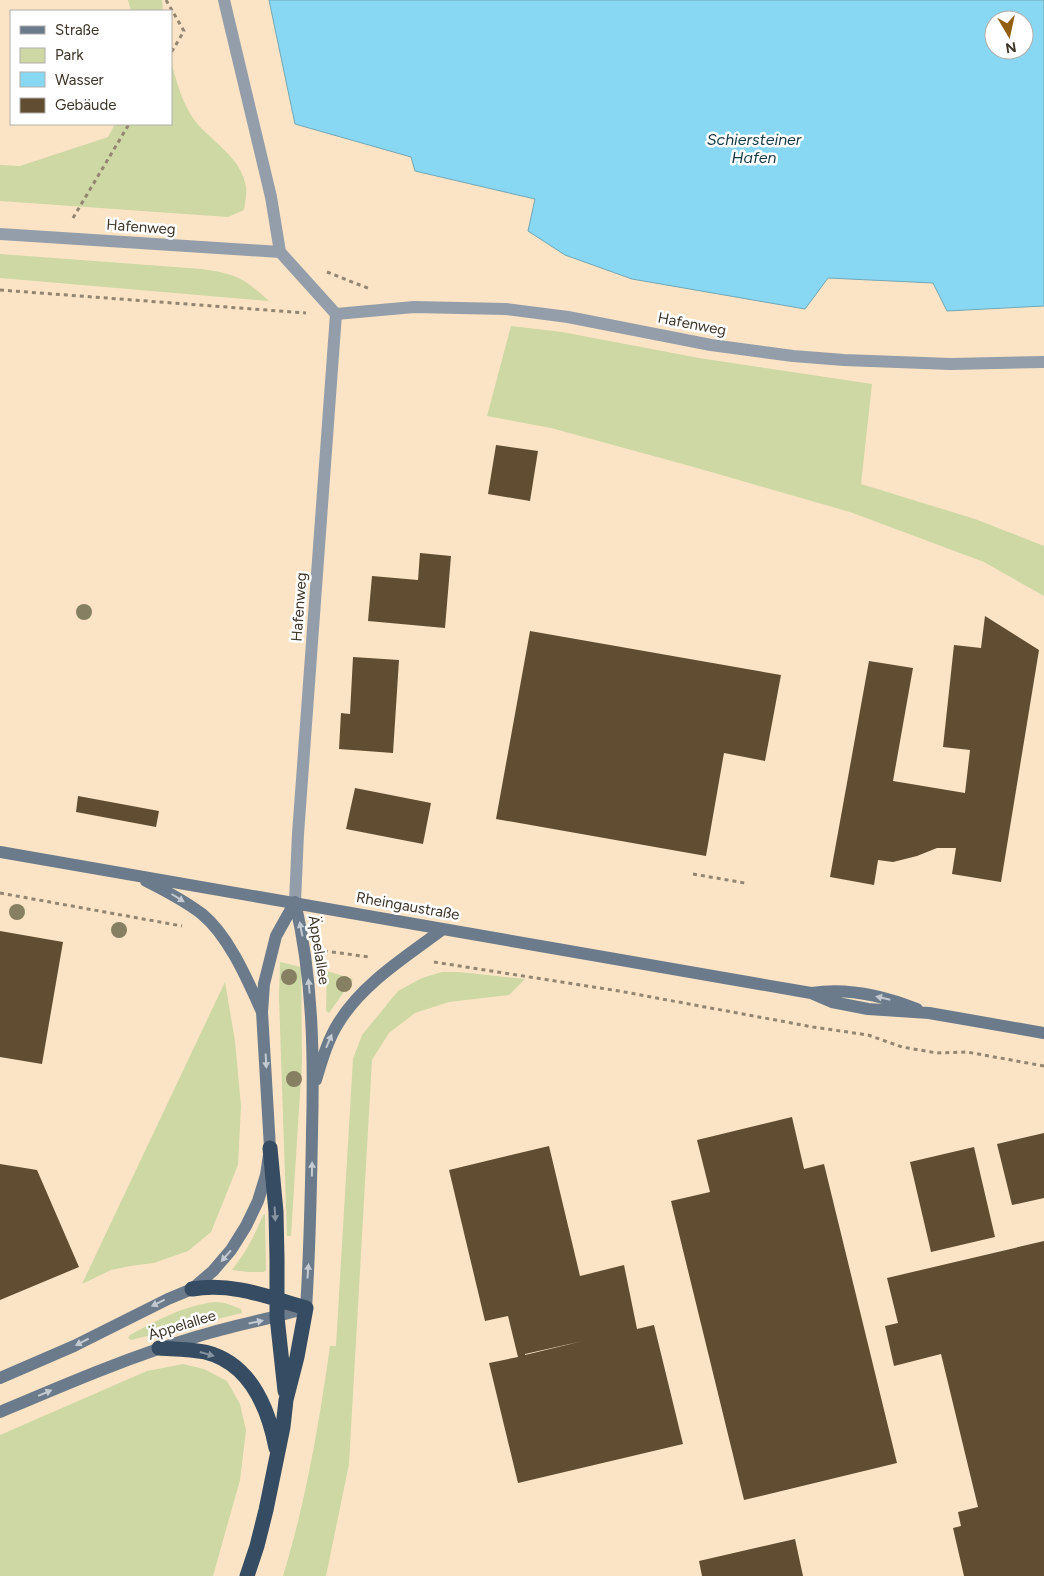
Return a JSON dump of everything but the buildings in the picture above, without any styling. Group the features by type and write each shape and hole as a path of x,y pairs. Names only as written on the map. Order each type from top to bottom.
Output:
{"highway":[{"path":"270,1148 278,1258 277,1317 286,1400"},
{"path":"192,1289 208,1286 229,1287 306,1308 297,1357 286,1400 278,1455 261,1530 247,1576"},
{"path":"159,1348 189,1349 207,1353 223,1359 237,1368 256,1390 273,1430 278,1455"}],"main road":[{"name":"Rheingaustraße","path":"0,852 811,993 834,990 850,991 899,1002 929,1013 1044,1033"},
{"path":"135,875 177,896 204,916 230,950 245,975 262,1012"},
{"name":"Äppelallee","path":"0,1378 74,1346 192,1289 213,1271 231,1250 246,1226 266,1175 270,1148 262,1012 264,984 275,940 280,927 295,902"},
{"name":"Äppelallee","path":"0,1412 115,1363 159,1348 200,1335 277,1317 306,1308 310,1235 313,1087 311,1008 308,973 295,902"},
{"path":"313,1087 329,1040 338,1022 350,1006 361,993 443,929"}],"street":[{"path":"224,0 271,197 280,252 336,314"},
{"name":"Hafenweg","path":"0,234 280,252"},
{"name":"Hafenweg","path":"295,902 298,834 336,314 414,307 506,310 576,318 712,345 793,356 951,364 1044,362"}],"path":[{"path":"172,10 184,31 172,51"},
{"path":"62,238 128,125"},
{"path":"326,271 379,293"},
{"path":"0,290 336,314"},
{"path":"693,874 745,883"},
{"path":"0,894 184,926"},
{"path":"332,952 370,957"},
{"path":"444,963 868,1035 902,1047 937,1053 967,1052 1044,1066"}],"green space":[{"path":"128,0 162,0 163,10 131,10"},
{"path":"172,64 180,92 190,114 239,167 246,190 244,210 228,217 0,201 0,165 20,166 108,137 114,125 172,125"},
{"path":"0,254 214,271 239,278 269,301 0,278"},
{"path":"511,326 562,332 699,358 872,384 861,484 975,519 1044,546 1044,596 984,562 850,512 551,428 487,416"},
{"path":"280,962 301,967 302,1062 291,1236 287,1236 279,997"},
{"path":"327,971 353,979 329,1013 326,1011"},
{"path":"442,972 525,979 509,995 449,1002 415,1013 389,1033 372,1060 349,1464 326,1576 283,1576 311,1462 330,1346 336,1346 353,1059 362,1035 398,991 422,978"},
{"path":"225,982 235,1041 241,1106 238,1165 211,1232 188,1251 154,1263 111,1270 82,1284"},
{"path":"265,1214 266,1270 264,1272 248,1272 232,1270 246,1250"},
{"path":"215,1302 225,1303 241,1309 242,1313 131,1340 128,1338 130,1335 171,1314"},
{"path":"183,1364 204,1369 227,1381 240,1404 246,1430 240,1480 213,1576 0,1576 0,1435 147,1371"}],"water":[{"name":"Schiersteiner Hafen","path":"269,0 1044,0 1044,306 947,311 933,283 828,278 805,309 632,279 565,255 528,231 535,199 415,171 411,157 295,124"}]}
